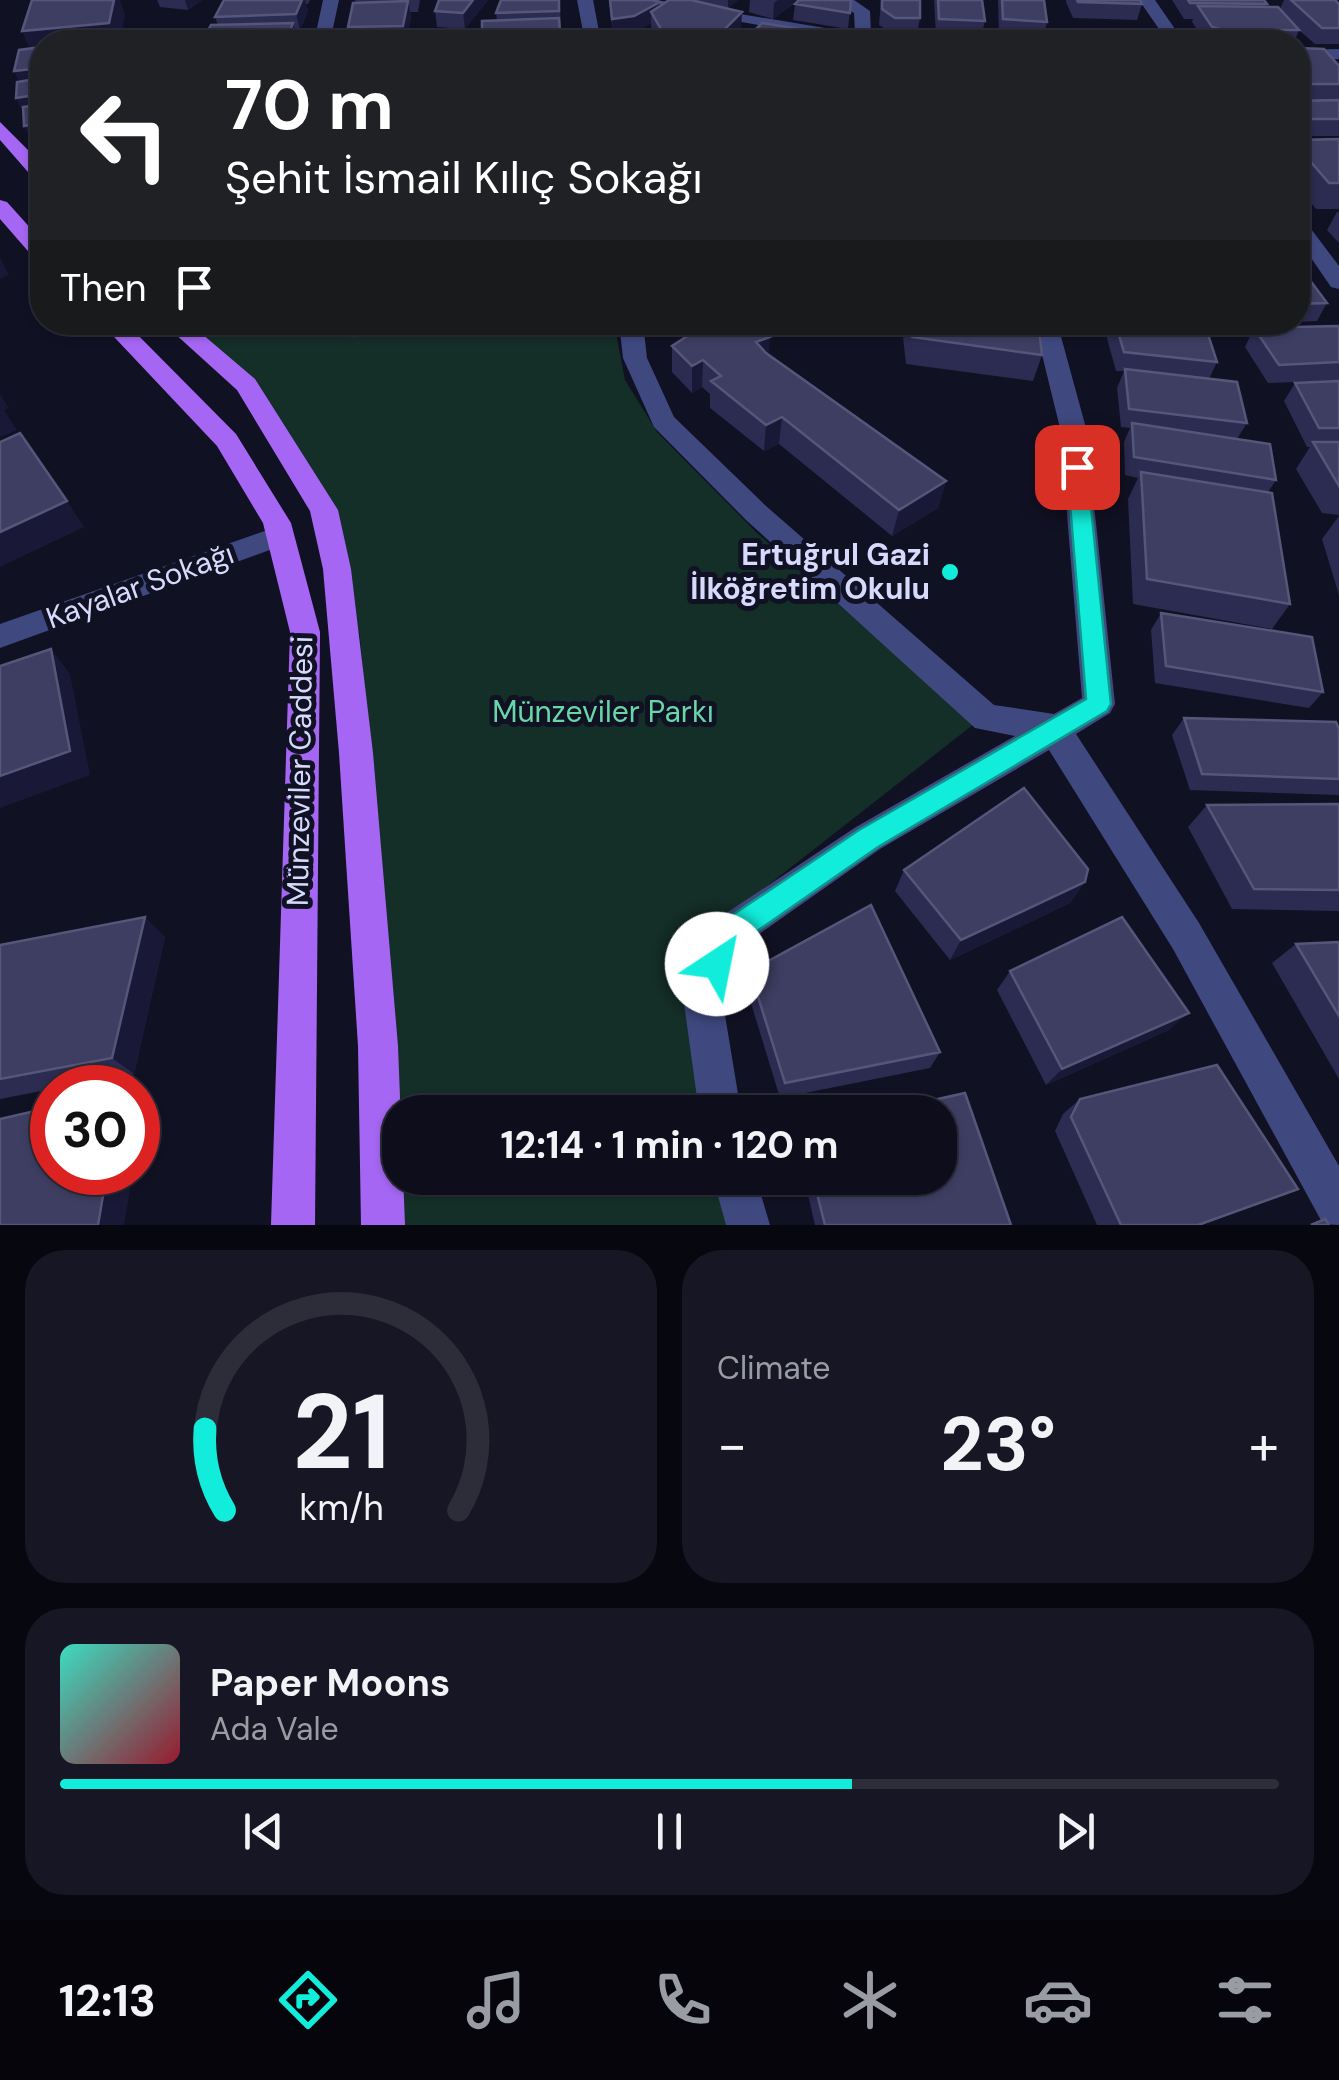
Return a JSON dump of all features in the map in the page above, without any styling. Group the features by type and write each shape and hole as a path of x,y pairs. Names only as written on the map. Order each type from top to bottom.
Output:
{"main road":[{"path":"0,128 30,162"},
{"path":"0,206 30,240"},
{"name":"Münzeviler Caddesi","path":"124,335 227,440 277,523 305,632 293,1225"},
{"name":"Münzeviler Caddesi","path":"188,335 246,384 324,510 337,568 356,753 378,1046 383,1225"}],"street":[{"path":"325,30 331,0"},
{"path":"585,0 591,30"},
{"path":"626,0 808,30"},
{"path":"844,0 862,11 863,30"},
{"path":"1147,0 1168,30"},
{"path":"1310,55 1339,54"},
{"path":"1310,242 1339,282"},
{"path":"632,335 635,358 663,421 756,513 986,718 1053,727 1186,936 1339,1208"},
{"path":"717,1095 702,996 732,931 868,838 1098,704 1073,428 1048,335"},
{"name":"Kayalar Sokağı","path":"0,636 279,536"},
{"path":"739,1195 748,1225"}],"green space":[{"name":"Münzeviler Parkı","path":"196,335 616,335 625,380 657,432 756,532 974,724 720,923 692,966 687,1013 704,1095 398,1095 360,637 332,503"},
{"name":"Münzeviler Parkı","path":"397,1195 724,1195 730,1225 397,1225"}],"building":[{"path":"32,0 114,0 109,23 22,31"},
{"path":"224,0 302,0 296,14 215,17"},
{"path":"439,0 473,0 463,13 435,11"},
{"path":"501,0 559,0 559,11 496,13"},
{"path":"610,0 660,2 634,16 612,19"},
{"path":"669,0 691,0 742,12 724,30 661,30 651,12"},
{"path":"799,0 851,0 850,13 795,4"},
{"path":"882,0 920,0 920,18 895,18 882,9"},
{"path":"938,0 982,0 985,21 939,19"},
{"path":"1002,0 1044,0 1047,22 1003,19"},
{"path":"1140,0 1142,4 1078,2"},
{"path":"1188,0 1264,0 1267,4 1190,3"},
{"path":"1291,0 1335,0 1339,4 1339,28 1322,28"},
{"path":"408,1 403,26 348,27 353,3"},
{"path":"1198,6 1278,7 1299,30 1224,30 1212,27"},
{"path":"559,18 560,30 482,30 482,21"},
{"path":"293,23 290,30 208,30 211,25"},
{"path":"762,23 806,30 755,30"},
{"path":"1310,48 1324,49 1339,66 1339,84 1310,84"},
{"path":"30,49 30,69 14,71 19,50"},
{"path":"30,80 30,96 16,98 17,82"},
{"path":"1339,100 1339,119 1310,119 1310,101"},
{"path":"30,106 30,125 24,126 23,107"},
{"path":"1339,139 1339,183 1329,183 1310,161 1310,140"},
{"path":"1310,280 1327,303 1310,304"},
{"path":"1339,326 1339,362 1279,365 1259,335 1310,335 1310,327"},
{"path":"689,335 767,335 770,337 756,342 766,353 946,481 899,510 782,417 766,425 711,381 721,376 703,360 692,366 672,346"},
{"path":"1040,335 1042,355 912,337"},
{"path":"1119,335 1208,335 1217,362 1124,352"},
{"path":"1125,369 1237,382 1247,423 1129,409"},
{"path":"1339,381 1339,428 1319,428 1295,383"},
{"path":"1132,423 1270,444 1276,480 1134,457"},
{"path":"20,433 67,501 0,532 0,442"},
{"path":"1313,442 1339,442 1339,486"},
{"path":"1141,472 1272,493 1290,604 1147,579"},
{"path":"1161,613 1312,637 1323,692 1166,666"},
{"path":"51,649 70,751 0,776 0,666"},
{"path":"1184,718 1336,722 1339,779 1202,774"},
{"path":"1024,788 1088,869 1085,882 961,940 904,870"},
{"path":"1339,804 1339,890 1254,889 1207,805"},
{"path":"871,905 940,1052 785,1083 750,971"},
{"path":"145,917 112,1058 75,1065 30,1065 30,1073 0,1079 0,945"},
{"path":"1122,917 1189,1013 1062,1069 1010,971"},
{"path":"1339,942 1339,1016 1296,944"},
{"path":"1217,1065 1298,1189 1198,1225 1121,1225 1071,1117 1080,1099"},
{"path":"965,1093 1011,1225 825,1225 817,1195 957,1195 956,1095"},
{"path":"30,1112 30,1195 103,1195 98,1225 0,1225 0,1119"}],"place":[{"name":"Ertuğrul Gazi İlköğretim Okulu","path":"950,572"}],"route":[{"path":"717,964 732,931 868,838 1035,737 1098,704 1077,467"}]}
